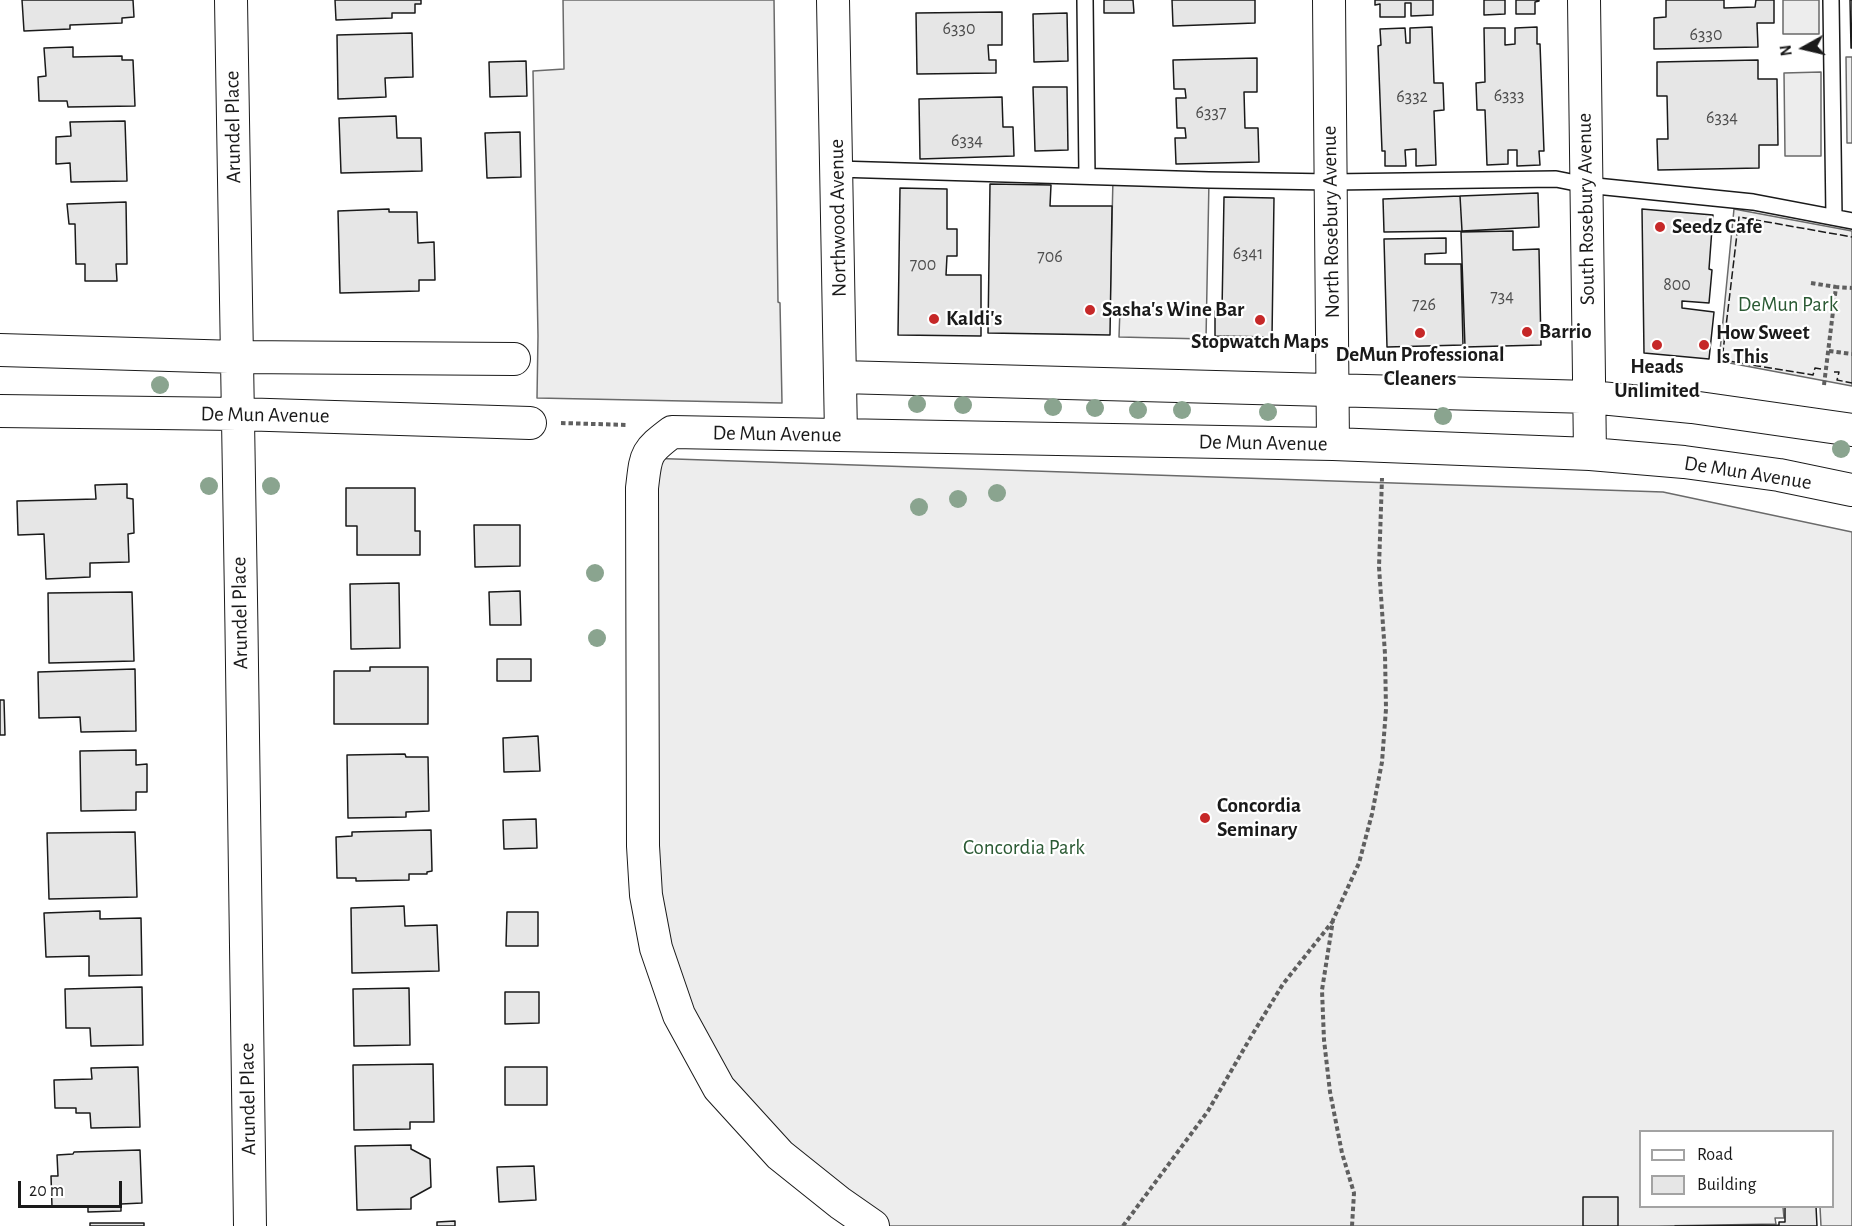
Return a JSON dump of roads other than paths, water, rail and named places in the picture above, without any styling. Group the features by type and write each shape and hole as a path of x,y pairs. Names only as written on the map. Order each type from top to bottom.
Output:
{"street":[{"name":"Arundel Place","path":"231,0 250,1226"},
{"name":"Northwood Avenue","path":"833,0 841,435"},
{"name":"North Rosebury Avenue","path":"1329,0 1334,444"},
{"name":"South Rosebury Avenue","path":"1584,0 1590,454"},
{"path":"0,350 237,357 514,359"},
{"path":"841,377 1590,398 1692,407 1852,430"},
{"name":"De Mun Avenue","path":"0,411 237,414 530,423"},
{"name":"De Mun Avenue","path":"873,1226 780,1155 720,1088 679,1015 657,948 646,895 643,846 642,488 645,458 656,444 672,432 1334,444 1590,454 1715,466 1852,490"}],"lane":[{"path":"1085,0 1088,176"},
{"path":"1830,0 1834,217"},
{"path":"837,169 1331,182 1556,179 1586,185 1753,202 1852,221"}],"place":[{"name":"Seedz Cafe","path":"1660,227"},
{"name":"Sasha's Wine Bar","path":"1090,310"},
{"name":"Kaldi's","path":"934,319"},
{"name":"Stopwatch Maps","path":"1260,320"},
{"name":"Barrio","path":"1527,332"},
{"name":"DeMun Professional Cleaners","path":"1420,333"},
{"name":"Heads Unlimited","path":"1657,345"},
{"name":"How Sweet Is This","path":"1704,345"},
{"name":"Concordia Seminary","path":"1205,818"}],"park label":[{"name":"DeMun Park","path":"1788,305"},
{"name":"Concordia Park","path":"1024,848"}]}
